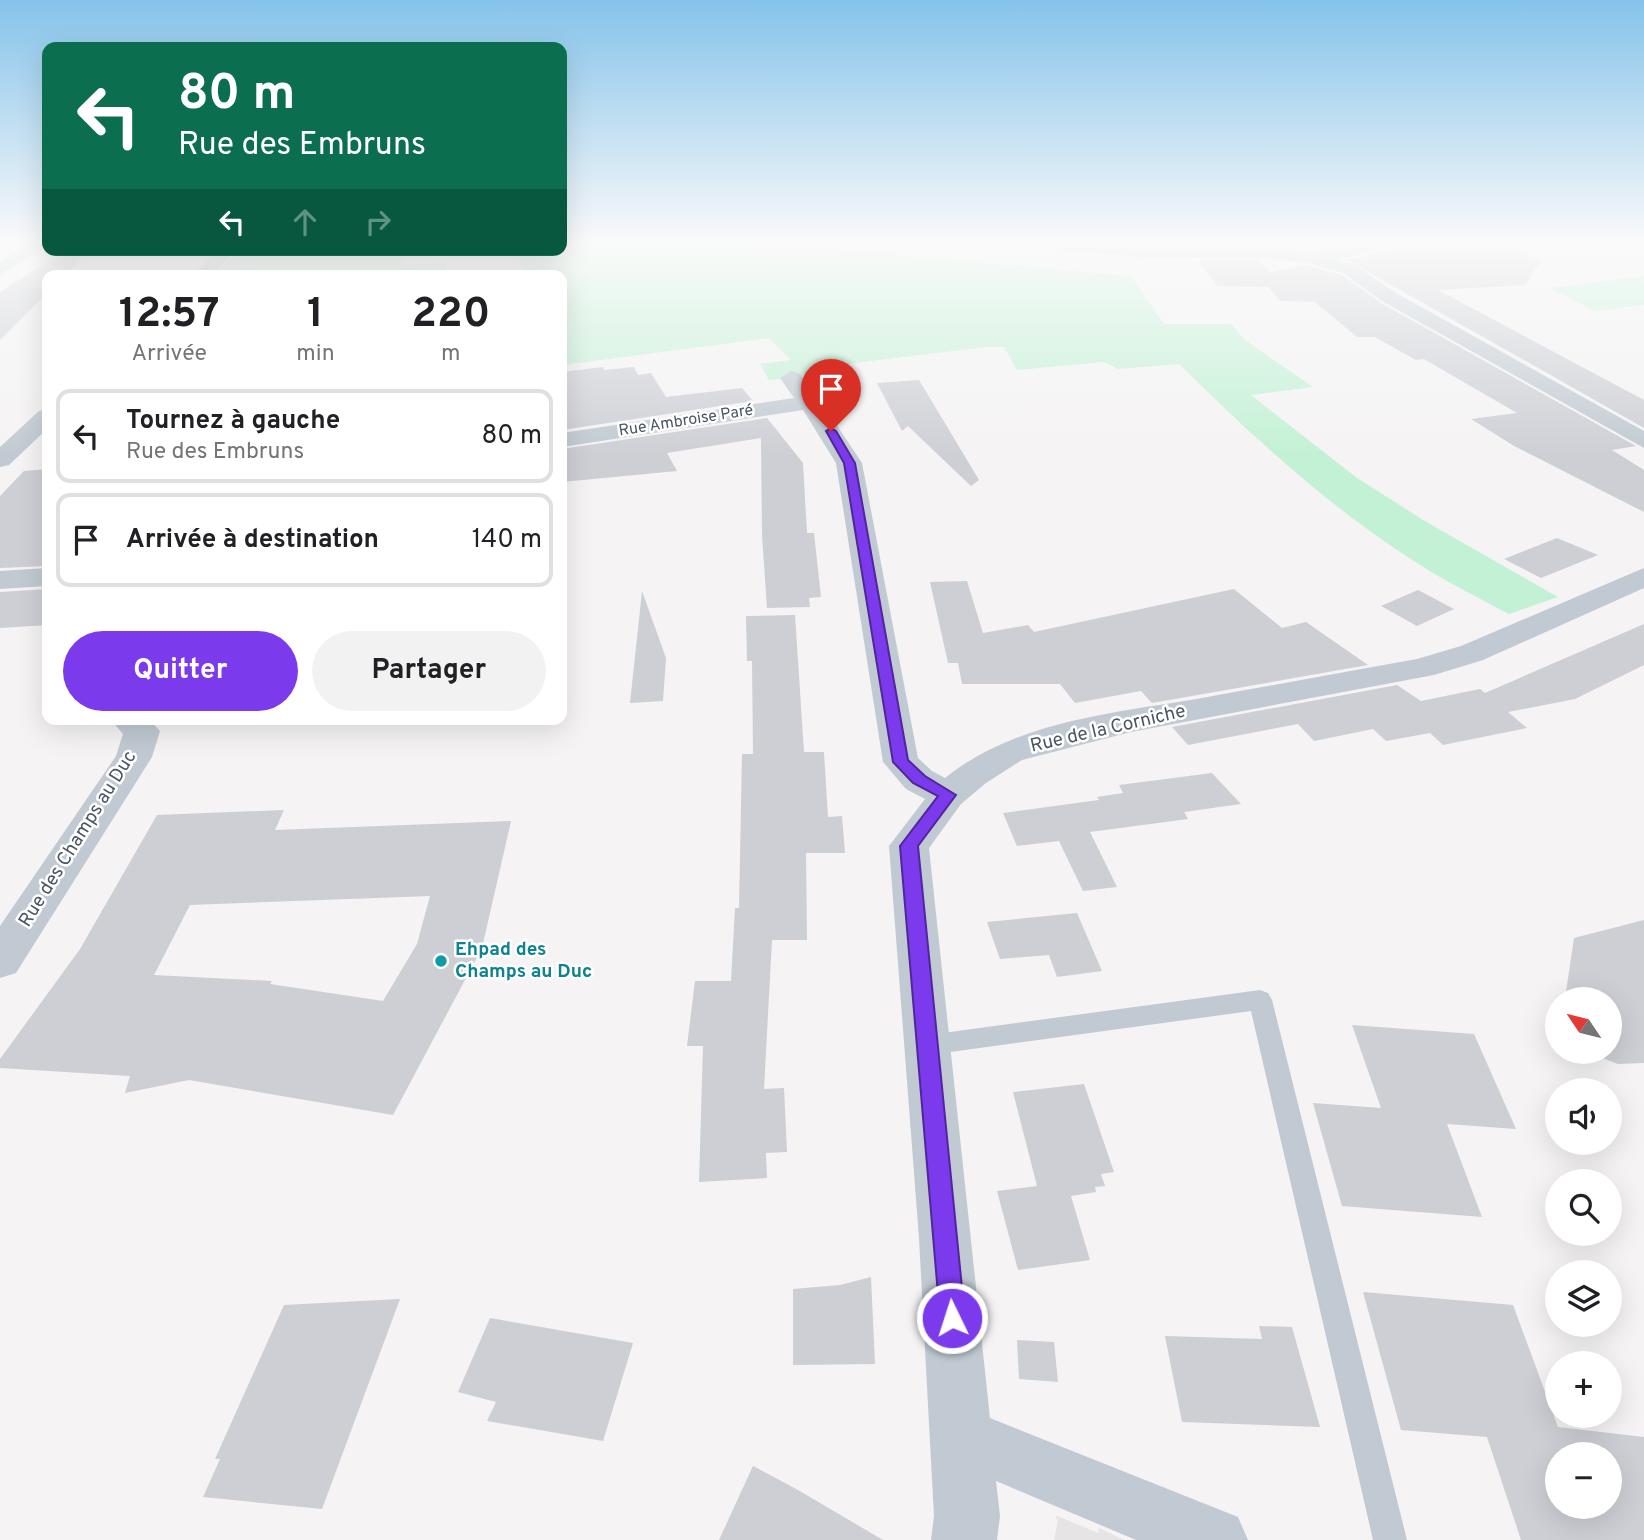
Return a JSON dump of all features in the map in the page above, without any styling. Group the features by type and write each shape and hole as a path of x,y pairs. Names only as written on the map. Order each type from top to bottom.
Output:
{"street":[{"path":"1419,314 1644,441"},
{"path":"791,378 810,402 849,463 901,762 919,779 948,795"},
{"name":"Rue Ambroise Paré","path":"567,439 810,402"},
{"path":"0,460 42,421"},
{"path":"0,580 42,577"},
{"name":"Rue de la Corniche","path":"964,1540 967,1516 962,1450 909,846 948,795 973,774 1009,752 1043,741 1131,721 1422,668 1472,653 1644,577"},
{"name":"Rue des Champs au Duc","path":"0,961 134,757 142,731 134,725"},
{"path":"962,1450 995,1448 1215,1540"}],"lane":[{"path":"928,1045 1260,1000 1390,1540"}],"shaded area":[{"path":"1055,1515 1098,1533 1099,1528 1124,1540 1054,1540 1058,1521"}],"green space":[{"path":"567,314 1157,314 1164,324 1231,324 1245,340 1313,387 1251,395 1357,478 1428,523 1558,597 1509,614 1425,568 1358,523 1296,473 1179,364 1118,369 1104,362 1017,370 1004,347 985,347 814,368 815,374 769,380 760,364 791,360 769,338 567,364"}],"building":[{"path":"0,314 26,314 0,340"},
{"path":"1329,314 1400,314 1636,446 1612,450 1644,470 1644,512 1514,446 1471,419 1517,413 1424,359 1416,360 1375,337 1357,337"},
{"path":"1442,314 1483,314 1644,400 1644,428"},
{"path":"634,367 638,375 651,373 666,397 742,388 753,401 567,429 567,371"},
{"path":"919,380 979,480 971,486 908,426 902,431 877,383"},
{"path":"767,418 803,463 807,533 814,533 821,597 809,598 810,607 767,608 762,535 761,438 667,453 677,471 567,482 567,448"},
{"path":"42,469 42,566 0,568 0,496 24,471"},
{"path":"1557,538 1598,555 1541,578 1504,559"},
{"path":"967,581 983,633 1028,625 1034,632 1234,589 1282,628 1306,622 1368,665 1152,703 1141,691 1075,703 1060,684 962,684 958,663 948,663 930,582"},
{"path":"42,589 42,625 0,628 0,592"},
{"path":"1418,590 1454,609 1417,626 1381,606"},
{"path":"642,591 666,658 663,701 630,703"},
{"path":"795,615 804,752 824,752 828,817 842,816 845,853 806,853 807,940 772,940 764,1089 784,1088 787,1152 766,1153 767,1178 699,1182 703,1046 687,1046 695,981 731,981 735,908 739,908 742,754 753,754 752,661 747,661 746,616"},
{"path":"1644,624 1644,665 1575,699 1508,712 1527,728 1443,745 1430,733 1386,741 1373,729 1314,741 1298,724 1188,745 1172,727 1397,685 1421,701 1480,689 1485,693"},
{"path":"1212,773 1241,804 1184,812 1188,819 1090,832 1117,887 1083,891 1059,841 1017,846 1003,813 1099,800 1097,797 1123,793 1119,785"},
{"name":"Ehpad des Champs au Duc","path":"284,810 275,830 511,821 482,948 393,1115 189,1080 125,1093 130,1076 0,1068 0,1059 80,949 157,815","holes":["430,896 417,944 383,1001 270,984 272,981 154,975 190,905"]},
{"path":"1077,913 1102,971 1057,977 1049,955 1000,959 987,922"},
{"path":"1644,920 1644,1063 1622,1064 1622,987 1567,987 1574,938"},
{"path":"1352,1025 1474,1034 1516,1129 1447,1124 1482,1217 1342,1206 1313,1103 1381,1108"},
{"path":"1084,1084 1114,1172 1101,1174 1105,1186 1095,1187 1096,1192 1071,1196 1090,1260 1018,1270 997,1191 1037,1186 1013,1092"},
{"path":"871,1277 875,1364 793,1365 793,1289 840,1285"},
{"path":"1363,1292 1513,1305 1545,1392 1545,1428 1644,1437 1644,1540 1521,1540 1487,1437 1401,1430"},
{"path":"400,1299 322,1509 203,1497 220,1459 215,1459 284,1305"},
{"path":"490,1318 633,1343 603,1441 487,1421 496,1402 458,1392"},
{"path":"1259,1326 1292,1327 1320,1427 1182,1422 1165,1336 1262,1339"},
{"path":"1017,1340 1054,1342 1058,1382 1019,1379"},
{"path":"753,1466 798,1490 883,1540 719,1540"}],"place":[{"name":"Ehpad des Champs au Duc","path":"441,961"}],"route":[{"path":"831,431 849,463 901,762 919,779 948,795 909,846 952,1318"}]}
